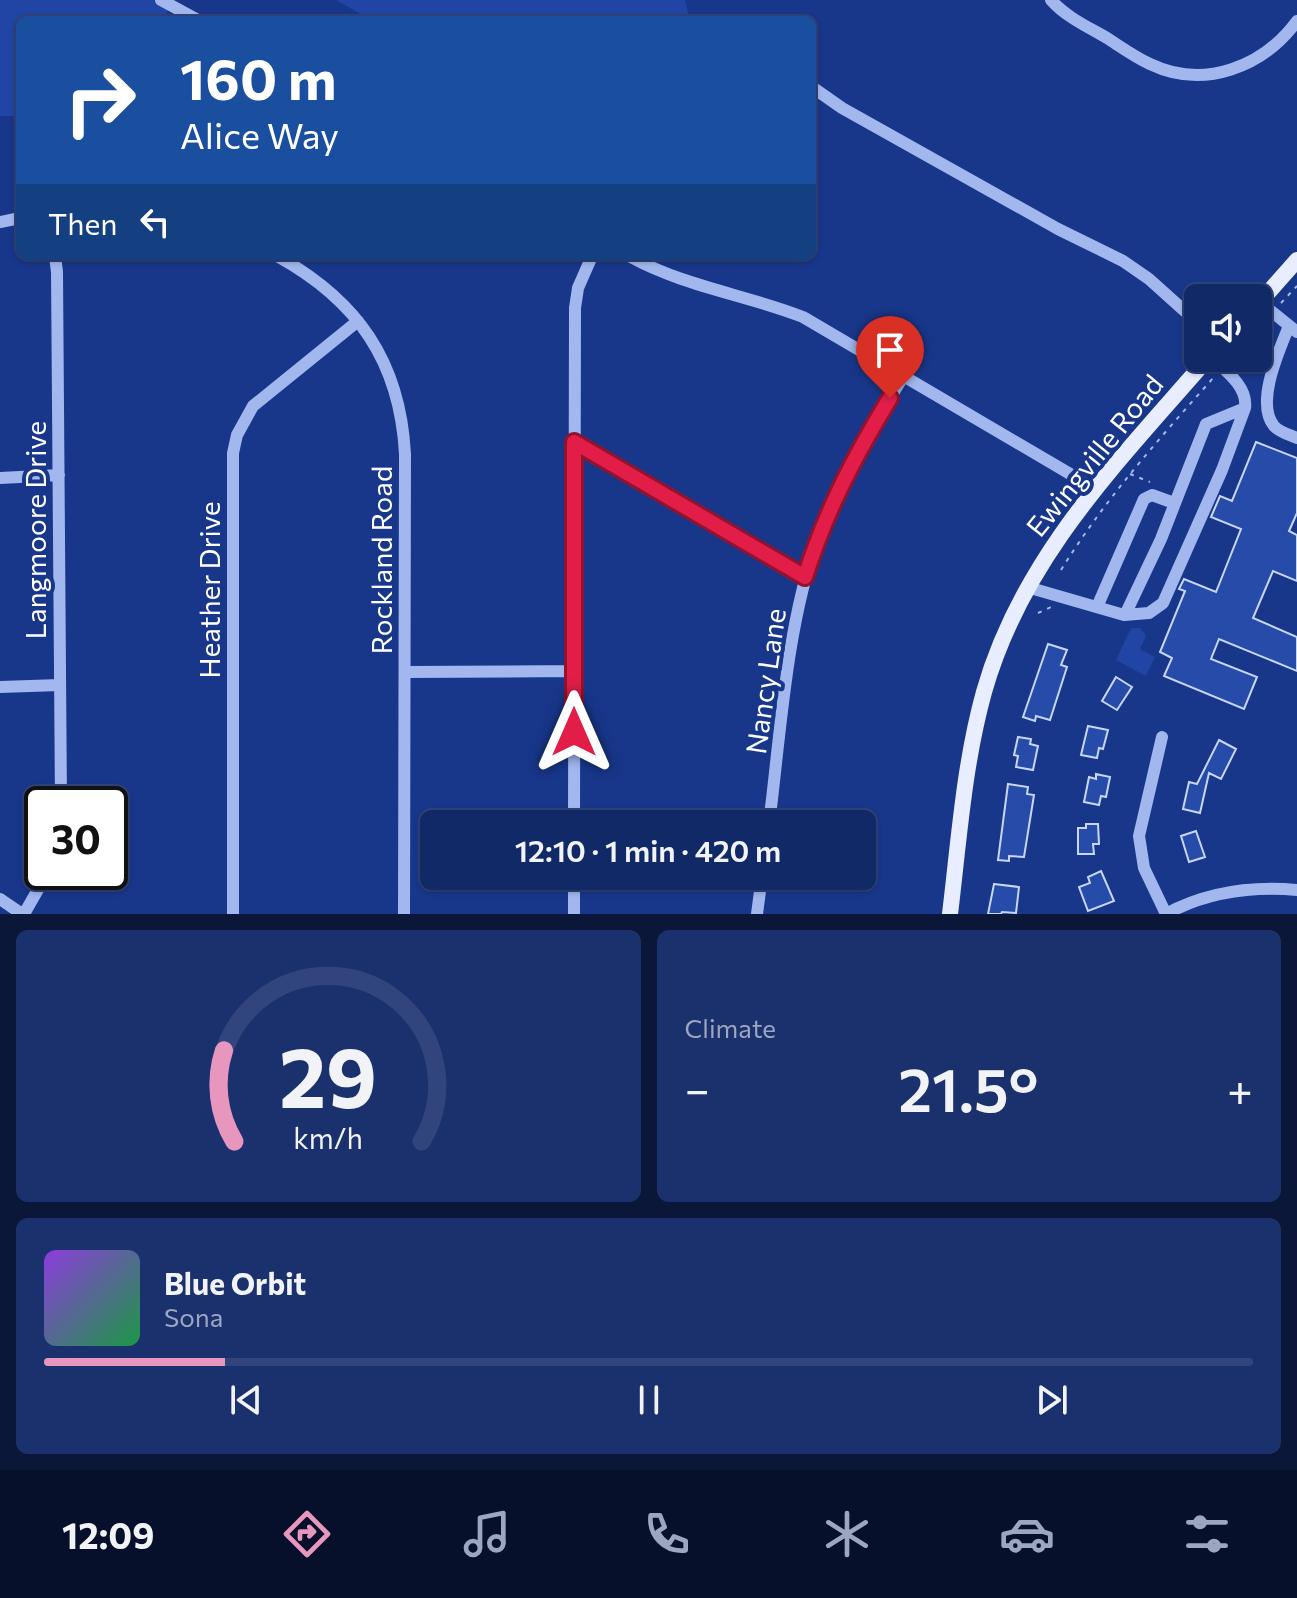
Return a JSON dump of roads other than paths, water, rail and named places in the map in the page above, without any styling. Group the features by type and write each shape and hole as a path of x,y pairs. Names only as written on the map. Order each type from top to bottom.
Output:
{"main road":[{"path":"1272,288 1297,260"},
{"name":"Ewingville Road","path":"950,914 976,726 997,654 1027,587 1046,554 1094,488 1198,372"}],"street":[{"path":"161,0 191,16"},
{"path":"1051,0 1069,15 1150,64 1187,74 1205,75 1241,67 1274,47 1297,21"},
{"path":"816,90 909,146 1058,229 1123,261 1184,310"},
{"name":"Langmoore Drive","path":"55,260 61,786"},
{"name":"Rockland Road","path":"286,260 327,288 358,321 384,362 399,404 403,430 404,914"},
{"path":"574,810 575,308 578,288 590,260"},
{"path":"637,260 673,278 773,305 803,317 1094,488"},
{"path":"1272,313 1293,329 1266,398 1268,415 1276,428 1297,438"},
{"name":"Heather Drive","path":"233,914 233,453 237,435 253,406 358,321"},
{"path":"1027,587 1125,615 1156,610 1168,596 1245,408 1243,391 1226,372"},
{"name":"Nancy Lane","path":"771,810 796,619 805,577 831,503 852,461 903,377"},
{"path":"1125,615 1206,424 1245,408"},
{"path":"574,442 805,577"},
{"path":"0,478 59,475"},
{"path":"1097,607 1144,499 1152,495 1174,503"},
{"path":"405,672 574,671"},
{"path":"0,687 60,685"},
{"path":"1162,737 1139,836 1144,868 1166,914 1220,894 1269,888 1297,890"},
{"path":"0,899 23,914 37,890"},
{"path":"574,890 574,914"},
{"path":"757,914 760,890"}]}
